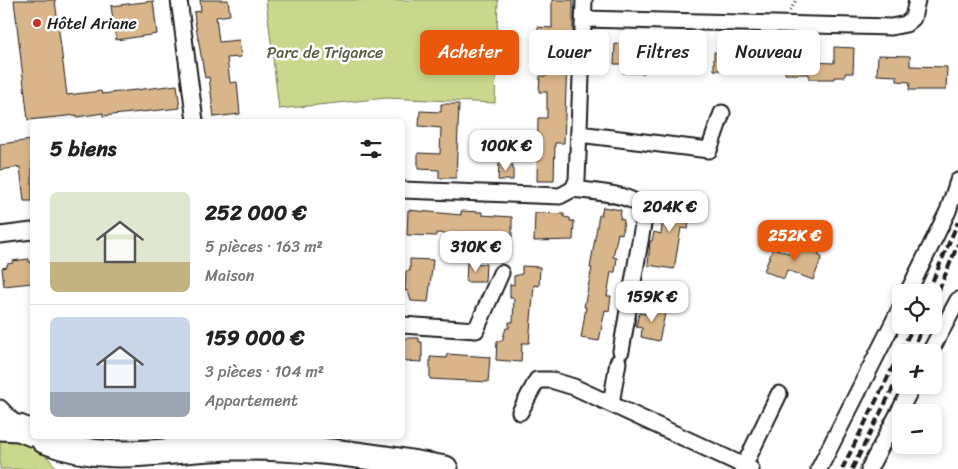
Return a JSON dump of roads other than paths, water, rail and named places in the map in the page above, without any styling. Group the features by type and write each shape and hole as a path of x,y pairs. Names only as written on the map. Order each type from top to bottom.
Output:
{"main road":[{"path":"35,439 57,453 66,469"},
{"path":"44,439 90,454 129,456 199,449 285,448 386,458 445,469"},
{"path":"106,469 129,456"}],"street":[{"path":"179,0 195,119"},
{"path":"573,189 577,180 584,0"},
{"path":"584,19 891,28 906,24 913,18 916,0"},
{"path":"579,134 709,150 722,113"},
{"path":"912,284 948,211 958,180"},
{"path":"405,190 560,196 573,189 634,199 643,207 645,213 611,404"},
{"path":"0,235 30,231"},
{"path":"405,325 476,330 501,273"},
{"path":"934,344 958,300"},
{"path":"819,469 892,324"},
{"path":"520,412 537,380 551,380 574,387 748,468 780,394"},
{"path":"869,469 908,394"},
{"path":"0,408 26,433"}],"railway":[{"path":"931,284 958,222"},
{"path":"941,284 958,244"},
{"path":"842,469 910,334"},
{"path":"915,344 920,334"},
{"path":"852,469 892,390"}],"place":[{"name":"Hôtel Ariane","path":"37,23"}],"park label":[{"name":"Parc de Trigance","path":"325,52"}]}
